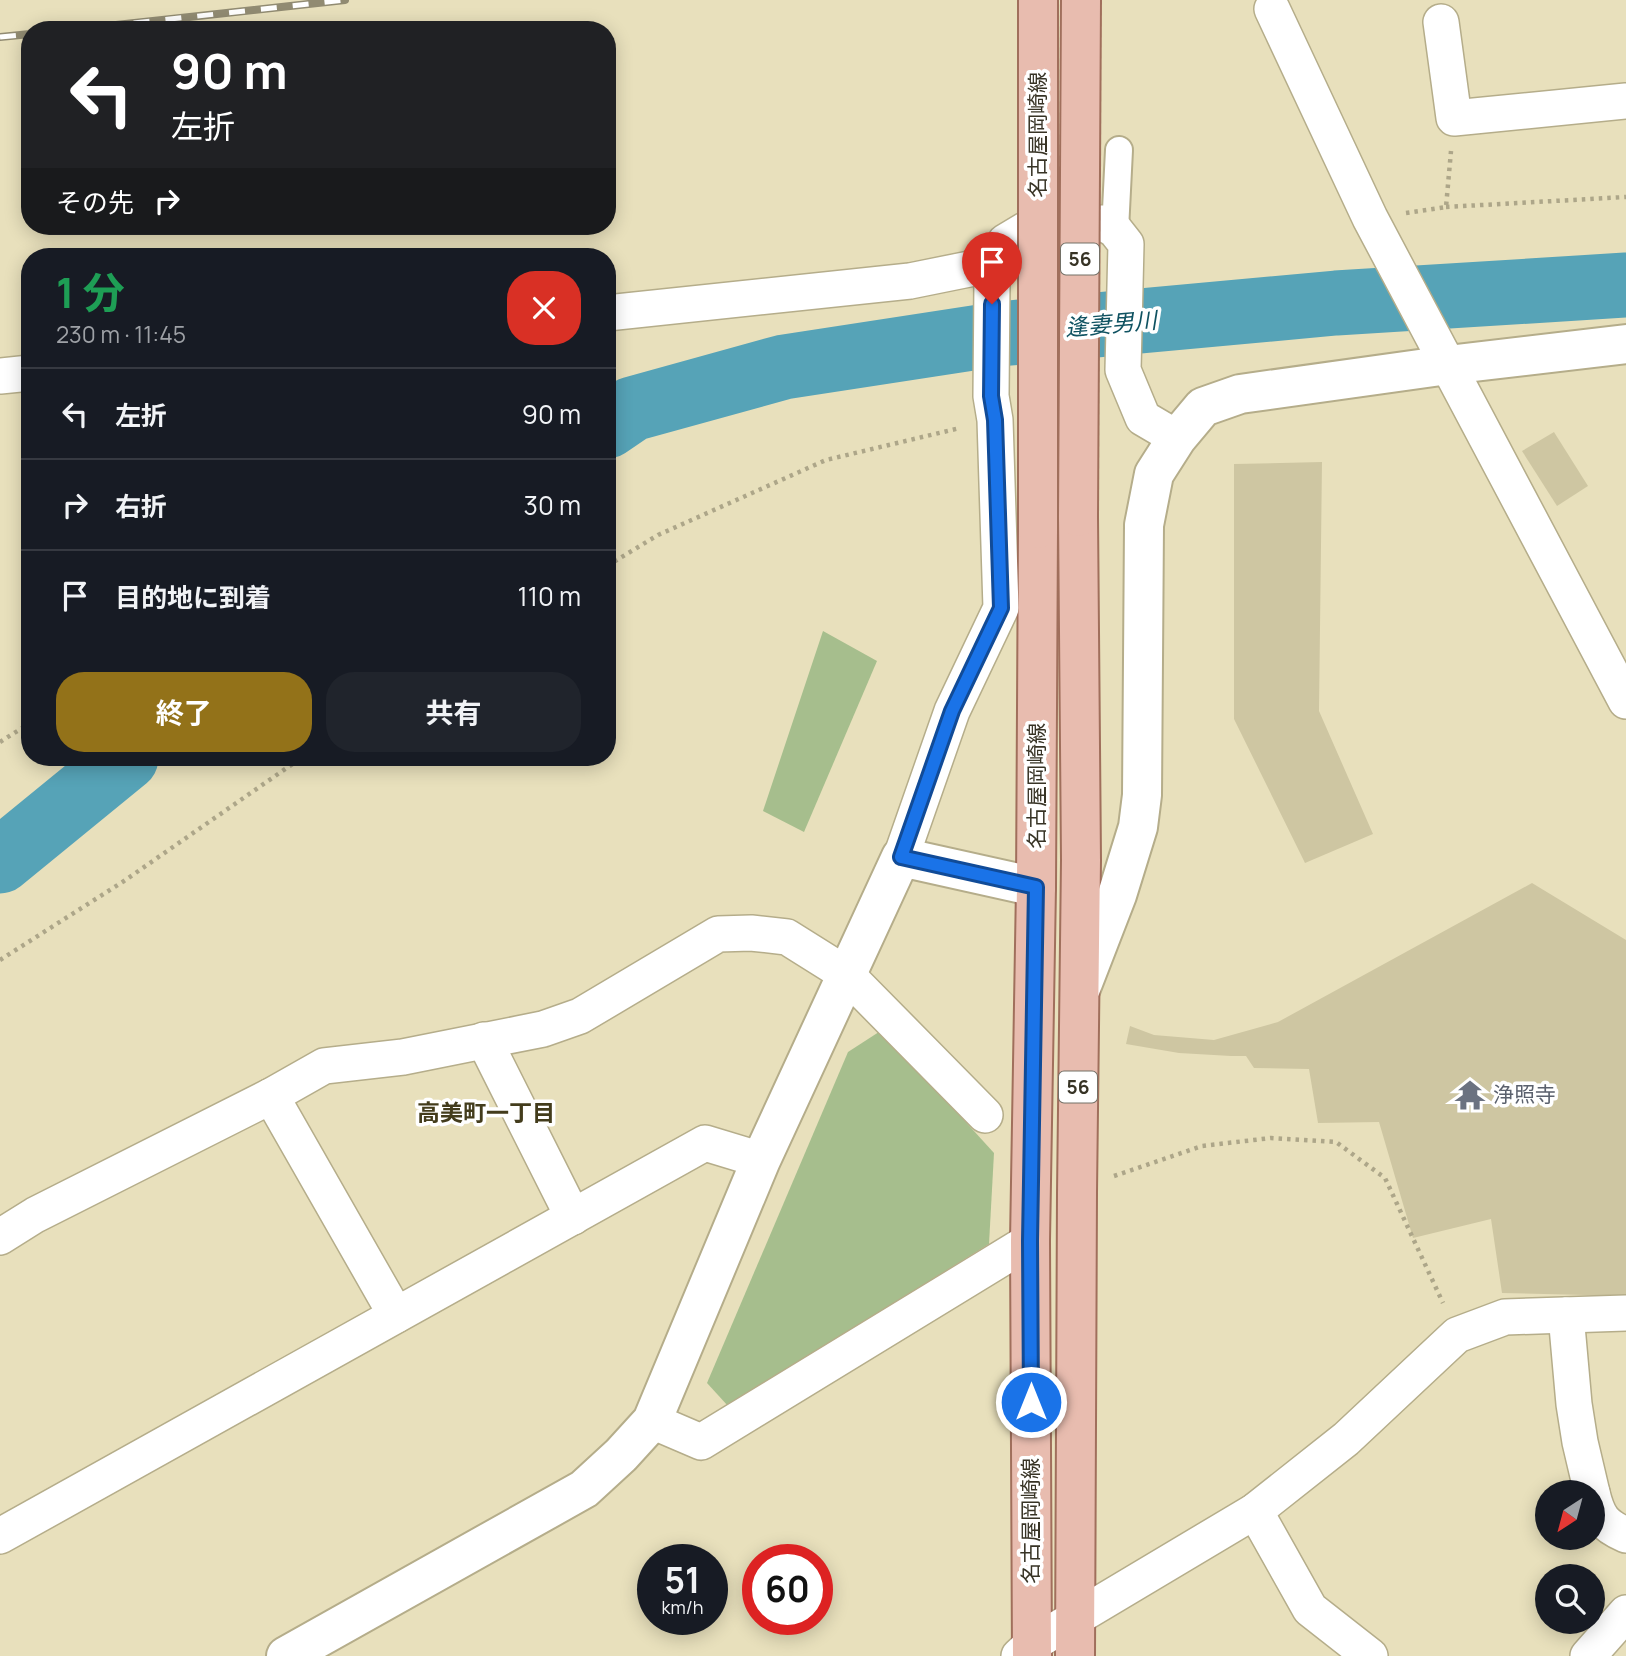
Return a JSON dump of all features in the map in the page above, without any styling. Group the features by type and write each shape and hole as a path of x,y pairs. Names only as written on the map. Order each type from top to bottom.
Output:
{"main road":[{"name":"名古屋岡崎線","path":"1028,1652 1030,1241 1036,887 1038,0"},
{"name":"名古屋岡崎線","path":"1075,1656 1081,846 1078,517 1082,0"}],"street":[{"path":"1272,9 1370,218 1626,701"},
{"path":"1441,22 1454,118 1626,101"},
{"path":"1119,150 1124,370 1143,418 1177,438"},
{"path":"286,1656 584,1489 621,1455 652,1421 761,1160 901,857 952,711 1001,608 993,408 993,272 1005,242 1025,230 1103,223 1121,237"},
{"path":"616,312 993,272"},
{"path":"1079,993 1117,895 1138,827 1142,795 1144,525 1154,474 1177,438 1203,407 1240,394 1626,344"},
{"path":"0,376 21,374"},
{"path":"901,857 1036,887"},
{"path":"0,1237 35,1215 271,1096 324,1066 403,1057 543,1029 580,1016 718,934 751,933 787,937 846,974 985,1115"},
{"path":"484,1040 573,1217"},
{"path":"271,1096 396,1315"},
{"path":"0,1536 705,1143 761,1160"},
{"path":"652,1421 701,1442 1030,1241"},
{"path":"1028,1652 1075,1618 1255,1511 1346,1439 1458,1335 1505,1317 1626,1313"},
{"path":"1566,1315 1574,1404 1589,1480"},
{"path":"1255,1511 1310,1609 1370,1656"},
{"path":"1605,1521 1611,1529 1626,1535"},
{"path":"1588,1656 1626,1613"}],"path":[{"path":"1446,207 1454,118"},
{"path":"1370,218 1446,207 1626,197"},
{"path":"616,561 659,535 826,460 993,408"},
{"path":"0,742 21,729"},
{"path":"0,960 124,881 289,766"},
{"path":"1077,1193 1118,1174 1202,1146 1271,1138 1336,1142 1385,1178 1458,1335"}],"green space":[{"path":"823,631 877,661 804,832 763,811"},
{"path":"882,1030 994,1153 989,1244 728,1406 707,1383 848,1052"}],"building":[{"path":"1554,432 1588,486 1557,506 1522,451"},
{"path":"1322,462 1319,711 1373,834 1305,863 1234,719 1234,464"},
{"name":"浄照寺","path":"1532,883 1626,940 1626,1296 1502,1293 1491,1219 1413,1238 1379,1122 1318,1123 1309,1069 1254,1068 1246,1056 1179,1053 1126,1044 1130,1026 1154,1035 1214,1040 1278,1022"}],"waterway":[{"name":"逢妻男川","path":"616,420 632,409 784,367 999,334 1336,303 1626,285"},
{"name":"逢妻男川","path":"0,861 116,766"}],"railway":[{"path":"152,21 345,0"},
{"path":"0,37 21,35"}],"place":[{"name":"浄照寺","path":"1470,1095"}],"district":[{"name":"高美町一丁目","path":"486,1113"}],"route":[{"path":"992,304 991,396 995,420 1001,608 952,711 901,857 1036,887 1030,1241 1031,1402"}]}
